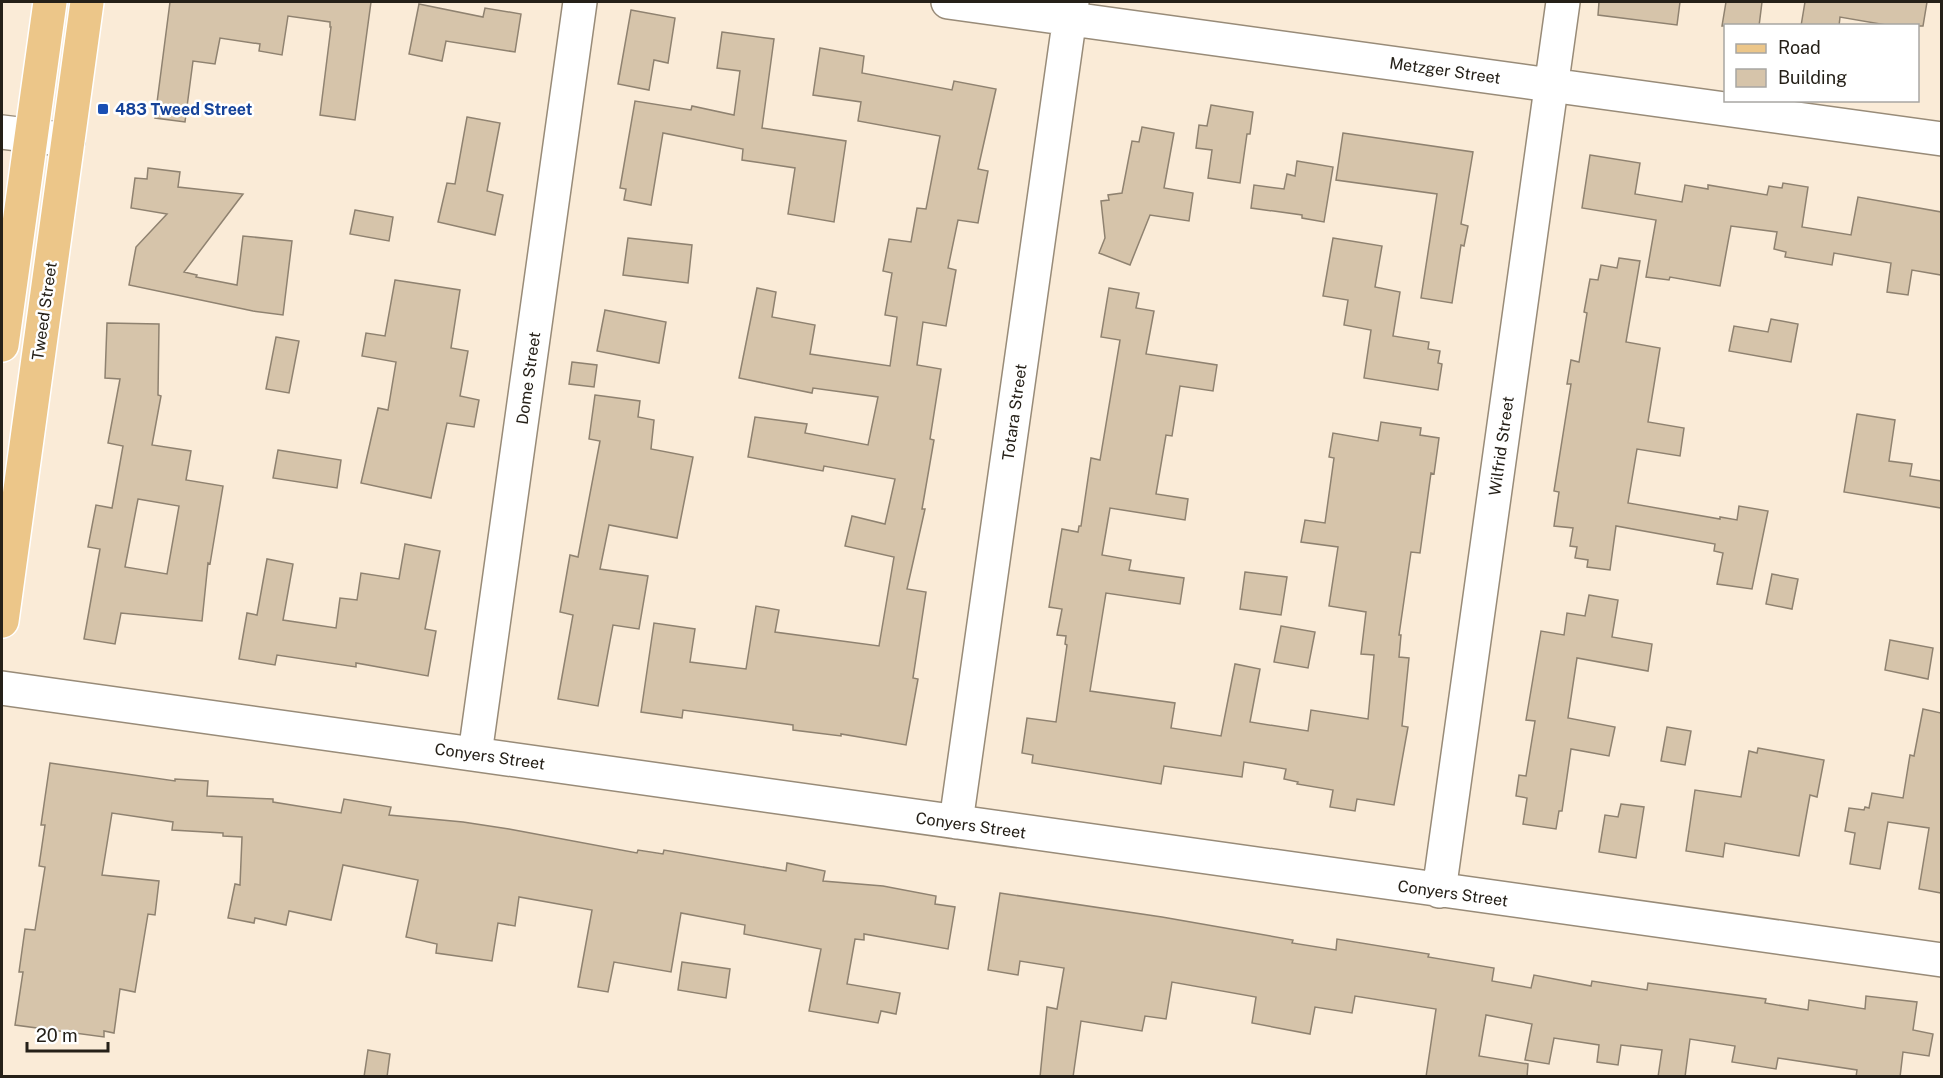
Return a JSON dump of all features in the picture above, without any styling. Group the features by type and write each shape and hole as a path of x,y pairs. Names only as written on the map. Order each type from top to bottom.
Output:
{"main road":[{"path":"2,345 16,134 50,2"},
{"name":"Tweed Street","path":"2,621 87,2"}],"street":[{"name":"Dome Street","path":"475,754 580,2"},
{"name":"Metzger Street","path":"948,2 1071,10 1551,85 1941,139"},
{"name":"Wilfrid Street","path":"1439,891 1563,2"},
{"name":"Totara Street","path":"956,822 1071,10"},
{"path":"16,134 68,140"},
{"name":"Conyers Street","path":"2,688 1941,960"}],"building":[{"path":"170,2 371,2 355,120 320,115 330,22 288,16 282,55 259,51 260,44 220,38 215,64 193,61 185,122 155,118"},
{"path":"1599,2 1680,2 1677,25 1598,15"},
{"path":"1726,2 1762,2 1759,24 1724,24 1722,26"},
{"path":"1805,2 1927,2 1923,26 1919,24 1880,24 1840,17 1839,24 1801,24"},
{"path":"419,4 483,17 485,8 521,14 515,52 446,41 442,61 409,54"},
{"path":"631,10 675,18 668,63 654,60 649,90 618,84"},
{"path":"722,32 774,39 762,128 846,141 834,222 788,214 795,168 742,160 743,149 663,133 651,205 624,200 626,189 620,188 635,101 691,110 692,106 734,115 740,71 717,68"},
{"path":"820,48 864,56 862,73 952,90 954,81 996,89 978,169 988,171 978,223 958,220 948,268 956,270 946,326 923,322 917,365 941,369 930,439 934,440 922,509 925,509 907,589 926,592 913,678 918,679 906,745 841,734 841,736 793,730 793,725 683,710 682,718 641,712 654,623 695,629 690,662 746,669 756,606 779,610 775,632 879,646 894,557 845,546 852,516 885,524 895,479 824,466 823,471 748,457 755,417 807,424 805,433 868,445 878,397 813,388 812,393 739,378 757,288 776,292 772,317 815,325 810,354 890,366 897,317 885,315 892,273 883,271 889,239 911,242 917,208 926,209 940,136 858,121 861,102 813,95"},
{"path":"1211,105 1253,112 1250,134 1247,134 1240,183 1208,178 1212,150 1196,148 1199,125 1207,126"},
{"path":"467,117 500,123 487,191 503,195 495,235 438,222 447,183 455,184"},
{"path":"1142,127 1174,133 1164,188 1193,193 1189,221 1150,215 1130,265 1099,253 1105,238 1101,201 1109,200 1108,195 1122,193 1132,141 1139,142"},
{"path":"1343,133 1473,152 1461,224 1468,226 1464,246 1461,245 1452,303 1421,298 1437,194 1336,180"},
{"path":"1590,155 1640,163 1635,194 1682,202 1685,185 1708,189 1708,185 1767,195 1769,186 1782,188 1783,183 1808,187 1802,227 1851,235 1858,197 1941,212 1941,275 1912,270 1908,295 1887,292 1891,263 1834,253 1832,265 1785,257 1786,252 1774,249 1777,232 1731,226 1720,286 1670,277 1669,280 1646,277 1656,220 1582,208"},
{"path":"1297,161 1333,167 1324,222 1302,218 1302,215 1251,208 1254,185 1284,189 1287,174 1295,176"},
{"path":"148,168 180,172 178,187 243,194 184,272 197,275 196,277 237,285 243,236 292,241 283,315 253,311 129,285 136,247 167,214 131,208 135,178 147,179"},
{"path":"355,210 393,217 389,241 350,234"},
{"path":"628,238 692,245 688,283 623,275"},
{"path":"1333,238 1382,246 1375,287 1400,292 1393,336 1429,342 1428,349 1440,351 1438,363 1442,364 1438,390 1364,378 1371,330 1344,325 1348,300 1323,296"},
{"path":"1619,258 1640,261 1626,342 1660,348 1648,422 1684,428 1680,456 1637,449 1628,503 1737,520 1739,506 1768,511 1752,589 1717,584 1723,553 1714,551 1715,544 1616,526 1610,570 1587,567 1588,560 1575,558 1577,547 1570,546 1573,528 1554,526 1559,492 1554,491 1571,384 1567,384 1571,360 1579,362 1590,279 1598,280 1601,265 1617,268"},
{"path":"395,280 460,290 451,348 468,351 460,396 479,400 474,427 447,423 431,498 361,483 378,408 388,410 396,362 362,356 366,333 385,336"},
{"path":"1109,288 1139,293 1136,308 1154,311 1146,354 1217,365 1213,391 1180,386 1172,436 1166,435 1156,494 1188,499 1185,520 1110,508 1102,555 1131,560 1129,570 1184,578 1180,604 1106,593 1090,691 1175,703 1171,728 1221,736 1235,664 1260,669 1250,722 1308,731 1311,710 1368,719 1374,655 1361,654 1366,612 1329,606 1338,547 1301,542 1305,520 1325,523 1334,458 1329,457 1333,433 1378,441 1381,422 1421,428 1420,435 1439,438 1434,474 1431,473 1420,553 1411,552 1399,635 1401,635 1399,657 1409,658 1402,726 1408,727 1394,805 1357,799 1355,811 1330,807 1333,790 1297,784 1298,782 1284,779 1286,769 1244,762 1242,777 1164,766 1161,784 1032,763 1033,755 1022,753 1027,718 1056,722 1067,645 1065,644 1066,636 1057,635 1062,609 1049,607 1062,529 1078,532 1081,526 1091,458 1100,460 1120,340 1101,337"},
{"path":"605,310 666,322 659,363 597,351"},
{"path":"1771,319 1798,324 1791,362 1729,351 1734,326 1768,332"},
{"path":"107,323 159,324 158,395 161,396 152,445 191,451 186,480 223,486 210,564 208,563 202,621 121,613 115,644 84,639 100,549 88,547 96,505 112,508 123,446 108,443 120,379 105,378","holes":["138,499 179,506 167,574 125,567"]},
{"path":"276,337 299,341 289,393 266,389"},
{"path":"572,362 597,365 594,387 569,384"},
{"path":"595,395 640,401 638,417 654,420 651,449 693,457 677,538 609,525 600,569 648,576 639,629 613,625 598,706 558,699 573,615 560,612 570,555 578,557 600,441 589,439"},
{"path":"1857,414 1895,420 1889,461 1912,464 1910,476 1941,481 1941,508 1844,492"},
{"path":"278,450 341,460 337,488 273,478"},
{"path":"405,544 440,551 425,629 436,631 428,676 356,663 356,667 277,655 275,665 239,659 247,613 257,615 267,559 293,564 283,620 336,628 340,598 357,600 361,573 399,579"},
{"path":"1245,572 1287,577 1281,615 1240,609"},
{"path":"1772,574 1798,579 1792,609 1766,604"},
{"path":"1589,595 1618,600 1612,637 1652,644 1648,671 1577,658 1568,718 1615,727 1609,756 1571,749 1562,811 1559,811 1556,829 1523,824 1527,798 1516,796 1519,775 1526,776 1535,721 1526,720 1541,631 1564,635 1567,613 1585,616"},
{"path":"1281,626 1315,632 1308,668 1274,662"},
{"path":"1890,640 1933,648 1928,679 1885,670"},
{"path":"1923,709 1941,713 1941,893 1919,889 1929,828 1888,822 1880,869 1850,864 1855,833 1845,831 1849,808 1864,810 1865,807 1869,808 1872,793 1903,798 1910,755 1914,756"},
{"path":"1667,727 1691,731 1685,765 1661,761"},
{"path":"1758,748 1824,760 1817,797 1810,795 1799,856 1725,843 1723,857 1686,851 1695,790 1741,797 1749,751 1757,753"},
{"path":"50,763 175,781 175,779 208,781 207,796 273,799 273,802 341,813 344,799 391,807 389,815 509,829 637,853 638,850 663,854 664,850 786,871 787,863 825,871 823,881 883,886 936,896 935,904 955,907 948,949 864,934 864,940 855,939 847,984 900,993 896,1014 881,1011 878,1023 809,1011 821,949 744,934 745,925 681,913 671,972 614,962 608,992 578,987 592,910 519,897 515,926 498,923 492,961 436,953 437,944 406,937 418,880 343,865 331,920 289,911 286,925 255,918 254,923 228,918 235,884 240,885 242,837 223,836 223,833 172,830 173,822 112,813 102,875 159,881 155,915 148,914 135,992 120,989 114,1033 104,1031 104,1037 15,1025 23,972 19,972 25,929 35,930 45,867 39,866 45,825 41,825"},
{"path":"1621,804 1644,807 1636,858 1599,852 1605,815 1618,817"},
{"path":"1000,893 1162,917 1293,940 1292,943 1336,950 1337,939 1429,954 1428,957 1494,968 1492,981 1531,988 1534,975 1591,986 1592,981 1647,990 1648,983 1766,999 1765,1003 1808,1010 1809,1000 1865,1009 1866,996 1917,1002 1913,1030 1933,1034 1929,1056 1903,1052 1900,1077 1856,1077 1857,1070 1778,1058 1776,1069 1732,1062 1735,1046 1690,1039 1685,1077 1658,1077 1662,1050 1621,1045 1618,1065 1597,1062 1599,1045 1554,1038 1549,1064 1525,1060 1532,1024 1486,1015 1479,1056 1528,1064 1527,1077 1426,1077 1436,1009 1355,996 1352,1013 1315,1007 1310,1034 1252,1023 1256,997 1172,982 1166,1019 1145,1016 1142,1031 1081,1021 1073,1077 1040,1077 1047,1007 1057,1009 1064,968 1020,961 1018,975 988,970"},
{"path":"682,962 730,969 726,998 678,990"},
{"path":"368,1050 390,1054 387,1077 364,1077"}],"place":[{"name":"483 Tweed Street","path":"103,109"}]}
